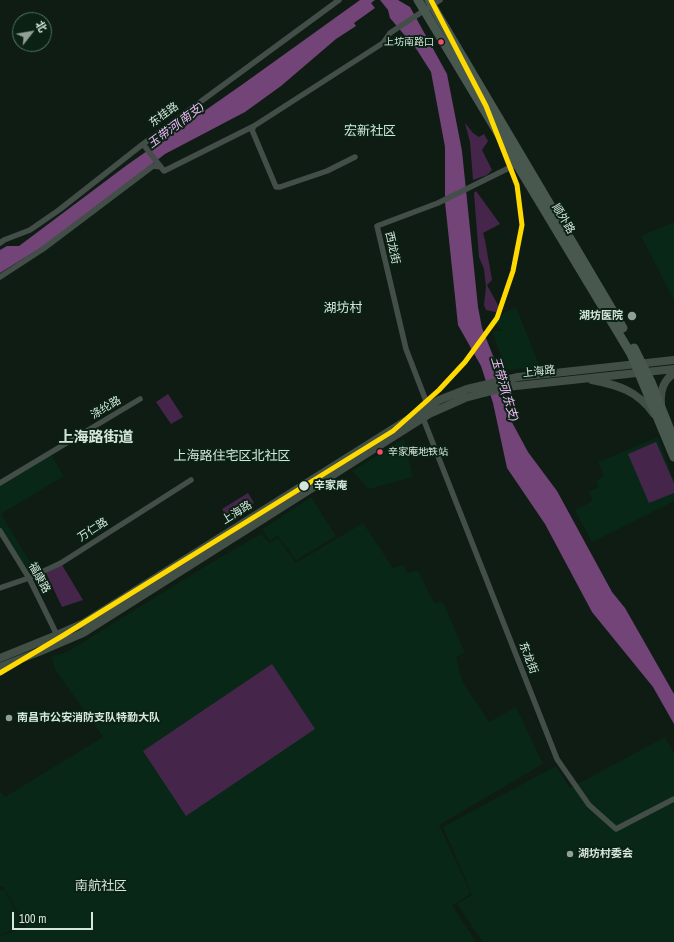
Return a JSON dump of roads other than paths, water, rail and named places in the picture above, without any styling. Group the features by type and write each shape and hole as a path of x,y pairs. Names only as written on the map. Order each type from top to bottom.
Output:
{"main road":[{"name":"顺外路","path":"418,0 420,13 520,162 621,324 662,409 674,440"},
{"name":"顺外路","path":"431,3 520,162"},
{"name":"上海路","path":"0,658 84,623 439,400 467,389 505,384 584,378 641,368 674,360"},
{"name":"顺外路","path":"641,368 659,421 674,457"},
{"name":"上海路","path":"0,667 84,633 423,418 466,398 505,384 518,377 641,368 674,369"},
{"path":"662,409 661,394 664,384 674,373"},
{"path":"584,378 629,390 647,405 659,421"}],"street":[{"name":"东桂路","path":"0,243 30,230 59,210 339,0"},
{"path":"144,145 164,171 254,126 383,43 390,32 420,13 431,3 440,0"},
{"path":"254,126 252,130 254,137 276,187 327,171 355,157"},
{"name":"西龙街","path":"428,406 406,349 377,226 438,202 520,162"},
{"path":"0,277 43,249 153,166 161,167"},
{"name":"涤纶路","path":"0,483 140,399"},
{"name":"东龙街","path":"423,418 558,759 589,804 616,829 674,799"},
{"name":"万仁路","path":"0,588 29,578 61,563 191,480"},
{"name":"福康路","path":"0,531 29,578 57,635"}],"place":[{"name":"上坊南路口","path":"441,42"},
{"name":"湖坊医院","path":"632,316"},
{"name":"辛家庵地铁站","path":"380,452"},
{"name":"辛家庵","path":"304,486"},
{"name":"南昌市公安消防支队特勤大队","path":"9,718"},
{"name":"湖坊村委会","path":"570,854"}],"district":[{"name":"宏新社区","path":"370,132"},
{"name":"湖坊村","path":"343,309"},
{"name":"上海路街道","path":"96,438"},
{"name":"上海路住宅区北社区","path":"232,457"},
{"name":"南航社区","path":"101,887"}],"water label":[{"name":"玉带河(南支)","path":"176,126"},
{"name":"玉带河(东支)","path":"504,389"}]}
